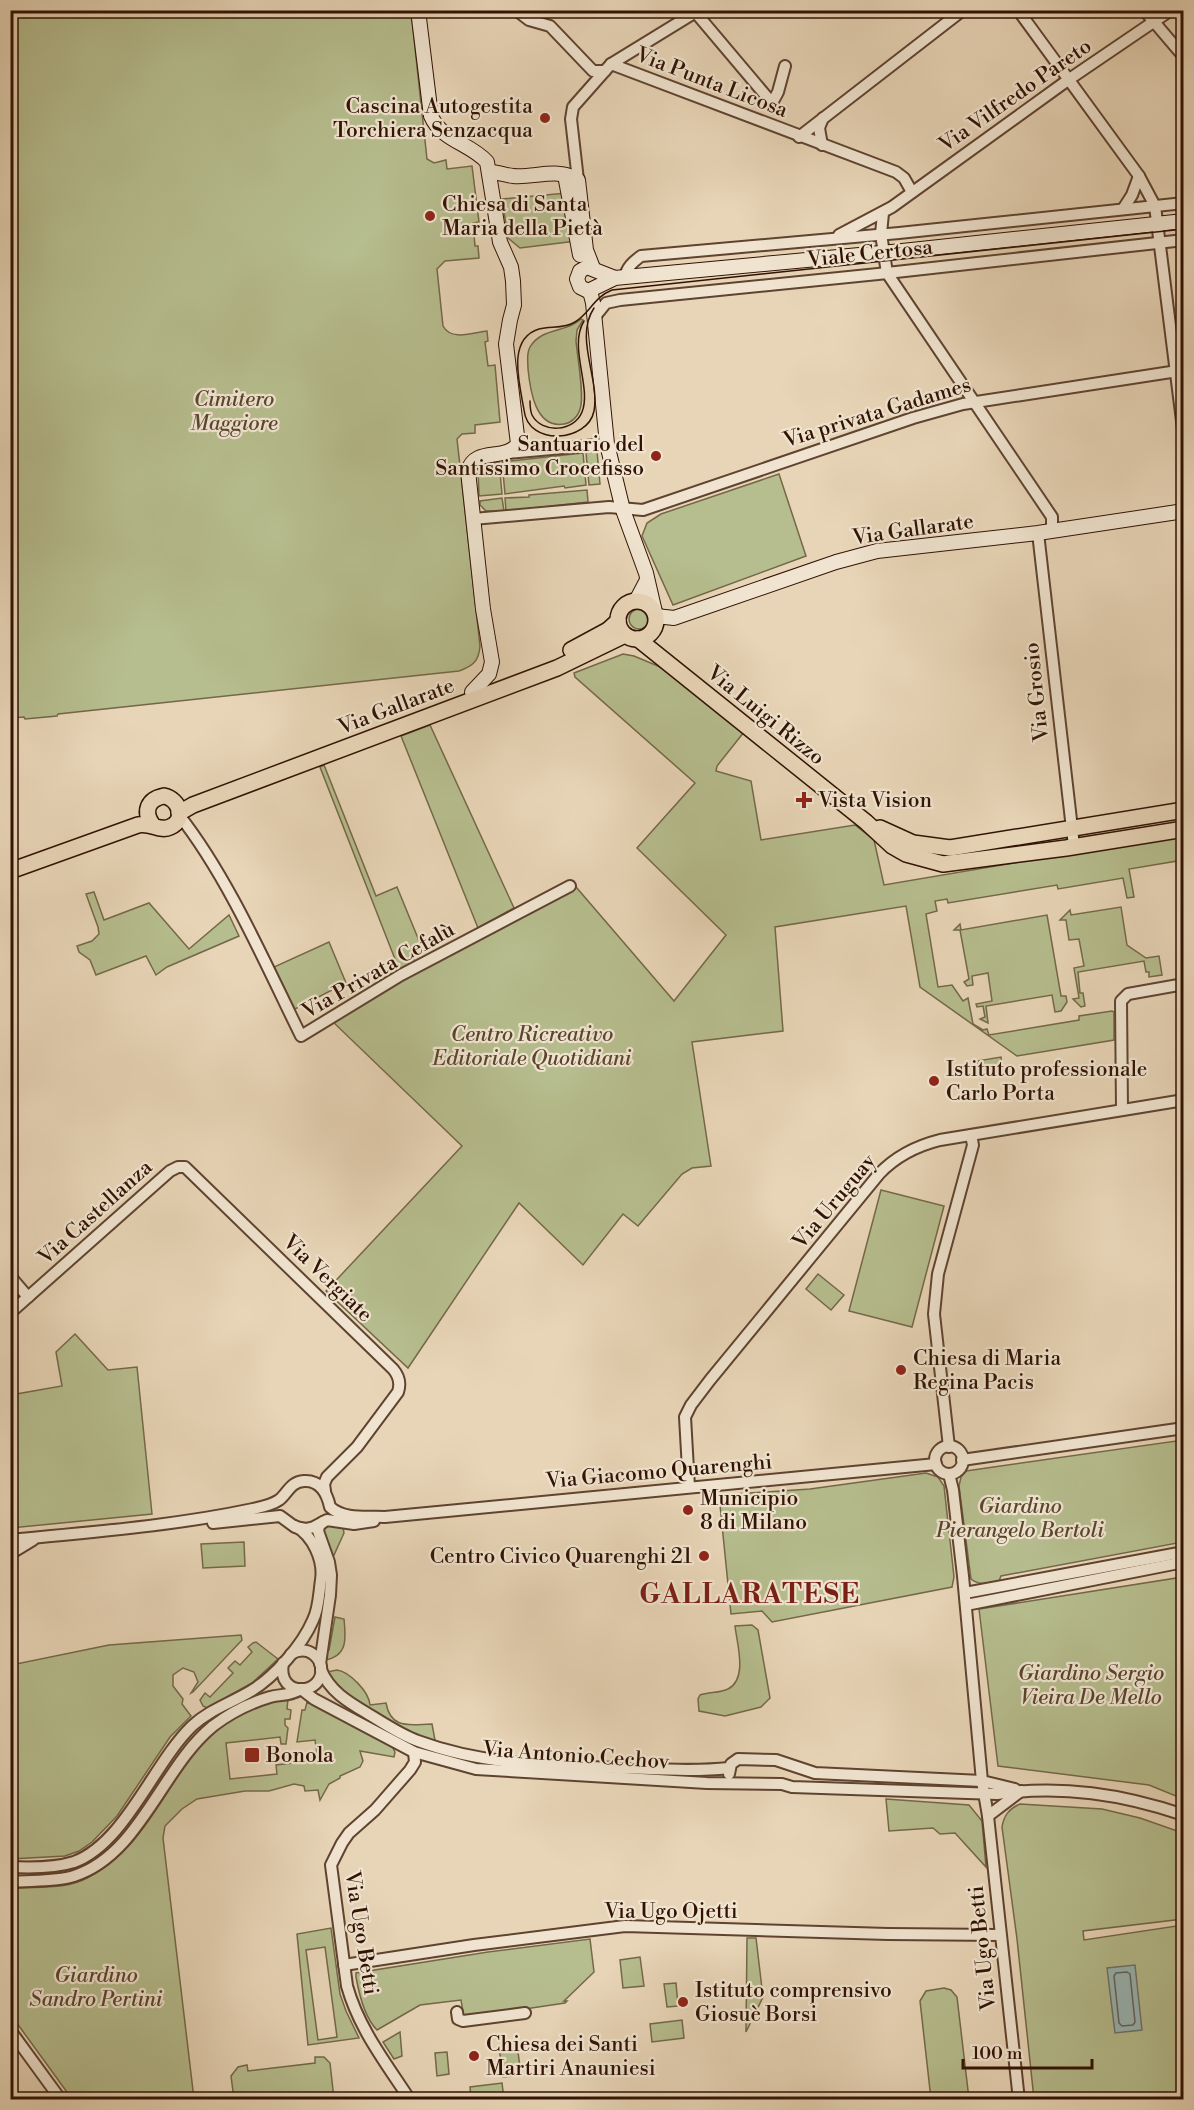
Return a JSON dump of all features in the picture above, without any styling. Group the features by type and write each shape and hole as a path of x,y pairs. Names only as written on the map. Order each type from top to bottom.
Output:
{"main road":[{"path":"418,10 431,116 439,130 498,172 512,176 557,172 572,178 575,237 590,270 600,280 594,289 594,318 606,444 623,510 647,580 655,619 668,663 653,660 628,647 557,668"},
{"path":"472,692 489,675 492,668 468,471 471,464 480,456 507,453 515,449 519,441 506,344 514,305 513,281 511,267 500,242 488,167"},
{"name":"Viale Certosa","path":"594,289 620,278 1184,221"},
{"path":"590,270 577,277 577,284 584,290 594,289"},
{"name":"Viale Certosa","path":"590,270 620,278"},
{"name":"Via Gallarate","path":"178,810 553,659 599,636 627,632 648,636 655,619 674,618 836,562 877,551 1038,533 1184,511"},
{"path":"647,580 636,601 647,603 655,619"},
{"name":"Via Gallarate","path":"627,632 622,608 636,601"},
{"name":"Via Gallarate","path":"178,810 557,668 627,632"},
{"name":"Via Luigi Rizzo","path":"627,632 866,822"},
{"name":"Via Gallarate","path":"158,797 168,797 178,810 176,822 170,827 160,829 149,819 150,804 158,797"},
{"path":"866,822 913,843 950,848 1184,810"},
{"name":"Via Gallarate","path":"10,864 149,819"},
{"name":"Via Gallarate","path":"10,872 149,819"},
{"path":"866,822 892,846 906,854 944,864 1184,829"}],"street":[{"name":"Via Punta Licosa","path":"516,10 529,20 550,26 593,71 608,68 902,175 912,192"},
{"path":"799,137 963,10"},
{"path":"1018,10 1139,176 1155,206 1158,243 1179,371 1184,437"},
{"path":"1144,10 1184,57"},
{"name":"Via Vilfredo Pareto","path":"883,213 1068,80 1171,10"},
{"path":"572,178 573,107 608,68 697,12 772,103 778,92 785,66"},
{"path":"822,145 819,128 823,118"},
{"path":"1123,209 1139,176"},
{"name":"Viale Certosa","path":"620,278 641,256 1184,203"},
{"name":"Viale Certosa","path":"881,234 883,213"},
{"name":"Viale Certosa","path":"834,237 883,213"},
{"path":"881,234 886,273 1052,517 1052,531"},
{"name":"Viale Certosa","path":"594,318 603,305 612,301 1184,240"},
{"name":"Via privata Gadames","path":"473,519 609,507 643,510 913,418 972,401 1179,371"},
{"path":"507,453 606,444"},
{"name":"Via Grosio","path":"1038,533 1064,777 1074,846"},
{"name":"Via Privata Cefalù","path":"178,810 228,891 301,1036 401,975 570,886"},
{"path":"1122,1110 1121,1001 1128,994 1184,984"},
{"name":"Via Uruguay","path":"689,1487 685,1417 691,1405 886,1166 916,1147 971,1135 1184,1100"},
{"path":"949,1447 934,1314 938,1274 973,1145 971,1135"},
{"name":"Via Castellanza","path":"10,1313 170,1171 180,1166"},
{"name":"Via Vergiate","path":"180,1166 190,1171 395,1371 400,1380 398,1392 357,1447 327,1477 324,1484 327,1497"},
{"path":"10,1276 28,1297"},
{"path":"962,1460 1184,1428"},
{"name":"Via Vergiate","path":"308,1481 317,1478 369,1431"},
{"path":"949,1447 957,1449 962,1460 957,1471 949,1474 940,1471 936,1464 938,1452 949,1447"},
{"name":"Via Giacomo Quarenghi","path":"10,1540 194,1521 265,1506 276,1502 294,1484 308,1481 317,1484 334,1510 348,1515 385,1517 936,1464"},
{"path":"949,1474 953,1490 965,1593 984,1793"},
{"path":"10,1867 66,1864 80,1859 95,1849 119,1826 167,1755 193,1726 215,1709 257,1687 290,1654 313,1620 322,1572 320,1560 313,1545 304,1533 291,1523 282,1506 285,1493"},
{"path":"10,1882 66,1878 95,1866 125,1840 187,1754 212,1727 248,1706 270,1698 294,1694 314,1685 320,1675 331,1585 329,1562 318,1531 327,1515 327,1497"},
{"name":"Via Giacomo Quarenghi","path":"194,1521 214,1523 278,1516 291,1523 309,1528 327,1520 366,1523 385,1517"},
{"path":"10,1554 39,1537"},
{"path":"965,1593 1184,1552"},
{"path":"966,1605 1184,1562"},
{"path":"290,1654 302,1650 313,1654 321,1667"},
{"path":"283,1663 285,1680 293,1688 301,1689"},
{"name":"Via Antonio Cechov","path":"321,1667 332,1689 416,1746 481,1759 524,1764 707,1771 729,1768 738,1759 784,1761 815,1773 982,1781 1021,1791"},
{"name":"Via Antonio Cechov","path":"301,1689 314,1699 416,1746 476,1769 707,1783 736,1782 997,1794 1056,1790 1111,1795 1184,1815"},
{"name":"Via Ugo Betti","path":"410,2100 359,2020 347,1986 331,1865 349,1833 375,1810 414,1765 416,1746"},
{"path":"782,1784 790,1775 789,1767 784,1761"},
{"path":"729,1768 731,1778 736,1782"},
{"path":"988,1816 1021,1791"},
{"name":"Via Ugo Betti","path":"984,1793 1019,2100"},
{"name":"Via Ugo Ojetti","path":"344,1965 492,1942 625,1926 1000,1935"},
{"path":"457,2013 458,2019 463,2021 525,2013"},
{"path":"10,2030 61,2100"}],"green space":[{"name":"Cimitero Maggiore","path":"10,11 411,11 427,159 434,163 446,160 447,169 472,166 479,222 473,223 475,246 478,246 479,258 445,261 437,269 443,326 447,331 456,335 487,331 488,341 485,342 488,366 495,365 500,422 475,425 475,433 462,434 457,439 480,646 477,659 472,665 459,671 58,714 57,716 11,718"},
{"path":"577,192 584,240 520,248 508,238 502,199"},
{"path":"583,320 577,330 576,341 581,386 580,409 576,417 569,422 554,424 540,414 536,406 529,377 528,352 541,336"},
{"path":"597,451 600,484 589,485 586,453"},
{"path":"583,453 586,485 505,494 502,462"},
{"path":"499,462 502,494 479,496 478,469 484,464"},
{"path":"779,474 806,556 673,605 642,536 647,523 661,514"},
{"path":"587,490 588,502 506,511 505,498"},
{"path":"502,498 504,511 486,511 480,505 480,501"},
{"path":"639,609 646,612 649,619 646,626 639,629 632,626 629,619 632,612"},
{"name":"Centro Ricreativo Editoriale Quotidiani","path":"623,654 634,656 665,669 744,732 717,766 716,771 751,781 761,840 855,825 874,840 884,885 1183,834 1183,860 1129,869 1134,897 1127,898 1123,878 1058,889 1057,885 948,903 947,899 935,901 937,911 926,914 938,987 952,985 963,1001 968,998 973,1024 983,1030 987,1029 989,1035 1079,1020 1079,1016 1114,1012 1114,1040 1017,1056 920,987 906,906 775,927 783,1031 692,1042 711,1166 692,1168 682,1174 638,1226 623,1214 583,1265 519,1203 408,1368 326,1291 462,1146 333,1022 402,979 576,887 674,1001 726,935 637,848 695,783 575,677 574,673"},
{"path":"430,725 514,908 478,928 401,736"},
{"path":"324,765 376,896 397,887 422,948 412,955 416,963 400,972 320,767"},
{"path":"94,892 104,920 149,903 189,949 229,915 239,936 167,967 156,975 146,956 96,975 90,960 79,952 77,946 92,941 99,934 86,894"},
{"path":"1121,907 1127,945 1146,958 1159,956 1162,975 1149,977 1144,961 1078,972 1080,993 1083,993 1085,1006 1081,1007 1073,999 1079,998 1074,968 1084,966 1079,939 1069,940 1066,920 1060,920 1070,910 1071,915"},
{"path":"1047,915 1061,996 1066,996 1067,1002 1061,1011 1055,1012 1052,995 986,1006 988,1023 980,1019 985,1017 983,1006 977,1007 976,1004 992,1001 988,973 972,976 973,985 967,986 964,982 969,979 960,930 954,930 960,924 961,930"},
{"path":"329,942 346,983 295,1009 274,967"},
{"path":"1001,1057 1003,1073 979,1077 977,1061"},
{"path":"881,1190 944,1206 912,1327 849,1311"},
{"path":"818,1274 844,1295 831,1310 806,1289"},
{"path":"75,1334 108,1370 137,1367 152,1514 11,1528 11,1395 62,1386 56,1352"},
{"name":"Giardino Pierangelo Bertoli","path":"1183,1440 1183,1542 1001,1576 999,1581 992,1583 981,1583 971,1579 959,1486 961,1477 966,1471"},
{"path":"926,1473 938,1477 944,1486 954,1577 952,1587 772,1622 762,1611 731,1614 719,1495 810,1489"},
{"path":"327,1526 343,1527 344,1533 334,1555 330,1554 322,1532"},
{"path":"244,1542 245,1566 203,1568 201,1544"},
{"name":"Giardino Sergio Vieira De Mello","path":"1183,1577 1183,1799 1149,1785 998,1766 979,1609"},
{"path":"335,1617 344,1619 344,1645 338,1655 325,1660 325,1653 329,1650"},
{"path":"752,1625 758,1630 770,1698 761,1707 725,1716 699,1711 700,1695 725,1690 734,1684 740,1669 735,1626"},
{"path":"241,1635 242,1640 193,1692 191,1693 198,1682 194,1672 183,1668 173,1675 173,1686 183,1699 182,1704 191,1716 170,1737 117,1816 92,1842 79,1851 65,1856 11,1859 11,1665 109,1645"},
{"path":"256,1642 278,1659 252,1683 207,1708 203,1706 200,1700 205,1693 210,1697 233,1673 228,1668 235,1661 240,1665 252,1652 248,1647"},
{"path":"337,1670 348,1674 358,1683 370,1705 386,1703 392,1718 397,1722 410,1725 432,1724 435,1740 405,1729 359,1704 335,1683 327,1672"},
{"name":"Giardino Sandro Pertini","path":"288,1699 287,1709 291,1710 290,1719 285,1719 285,1725 288,1728 286,1744 281,1744 280,1737 226,1743 230,1779 277,1774 276,1765 318,1760 315,1740 297,1742 302,1710 305,1710 307,1702 392,1746 395,1752 394,1757 360,1751 363,1761 360,1767 329,1784 320,1800 318,1790 305,1791 304,1786 294,1784 269,1791 245,1791 197,1799 182,1809 165,1826 163,1838 194,2099 72,2099 11,2015 10,1889 60,1886 87,1878 116,1858 139,1834 196,1752 220,1728 249,1710"},
{"path":"886,1799 969,1805 982,1821 986,1867 955,1833 940,1834 933,1828 889,1831"},
{"path":"1020,1804 1102,1809 1140,1818 1183,1833 1183,1919 1083,1931 1084,1940 1183,1925 1183,2099 1034,2099 1017,1939 1002,1827 1008,1813"},
{"path":"331,1928 340,1994 359,2038 308,2045 297,1934","holes":["325,1947 337,2037 318,2040 306,1950"]},
{"path":"747,1938 756,1938 763,1997 746,2032"},
{"path":"590,1939 594,1972 564,2001 567,2001 565,2003 464,2018 461,2000 420,2005 377,2030 366,2012 356,1977 356,1973 488,1952"},
{"path":"640,1957 644,1986 623,1988 620,1960"},
{"path":"676,1983 678,2006 667,2007 664,1984"},
{"path":"944,1988 951,1990 957,1997 969,2099 931,2099 920,2001 926,1991"},
{"path":"682,2020 684,2038 652,2042 650,2024"},
{"path":"400,2032 402,2056 394,2059 383,2042"},
{"path":"517,2044 521,2075 503,2077 499,2047"},
{"path":"447,2052 449,2074 437,2076 435,2053"},
{"path":"315,2057 324,2057 330,2063 334,2099 234,2099 231,2076 238,2067 247,2065 248,2071 315,2063"},
{"path":"502,2083 504,2099 471,2099 470,2087"}],"water":[{"path":"1135,1965 1142,2030 1115,2033 1107,1968"}],"tram line":[{"path":"594,308 586,332 594,385 594,411 589,421 581,429 570,434 546,435 536,430 528,422 524,410 518,376 519,352 522,342 529,334 539,329 575,322 601,297 612,290 1184,229"},
{"path":"530,401 532,415 537,421 550,428 565,427 578,419 584,402 578,343 584,321"}],"place":[{"name":"Cascina Autogestita Torchiera Senzacqua","path":"545,118"},
{"name":"Chiesa di Santa Maria della Pietà","path":"430,216"},
{"name":"Santuario del Santissimo Crocefisso","path":"656,456"},
{"name":"Vista Vision","path":"804,800"},
{"name":"Istituto professionale Carlo Porta","path":"934,1081"},
{"name":"Chiesa di Maria Regina Pacis","path":"901,1370"},
{"name":"Municipio 8 di Milano","path":"688,1510"},
{"name":"Centro Civico Quarenghi 21","path":"704,1556"},
{"name":"Bonola","path":"252,1755"},
{"name":"Istituto comprensivo Giosuè Borsi","path":"683,2002"},
{"name":"Chiesa dei Santi Martiri Anauniesi","path":"474,2056"}],"district":[{"name":"GALLARATESE","path":"750,1594"}]}
